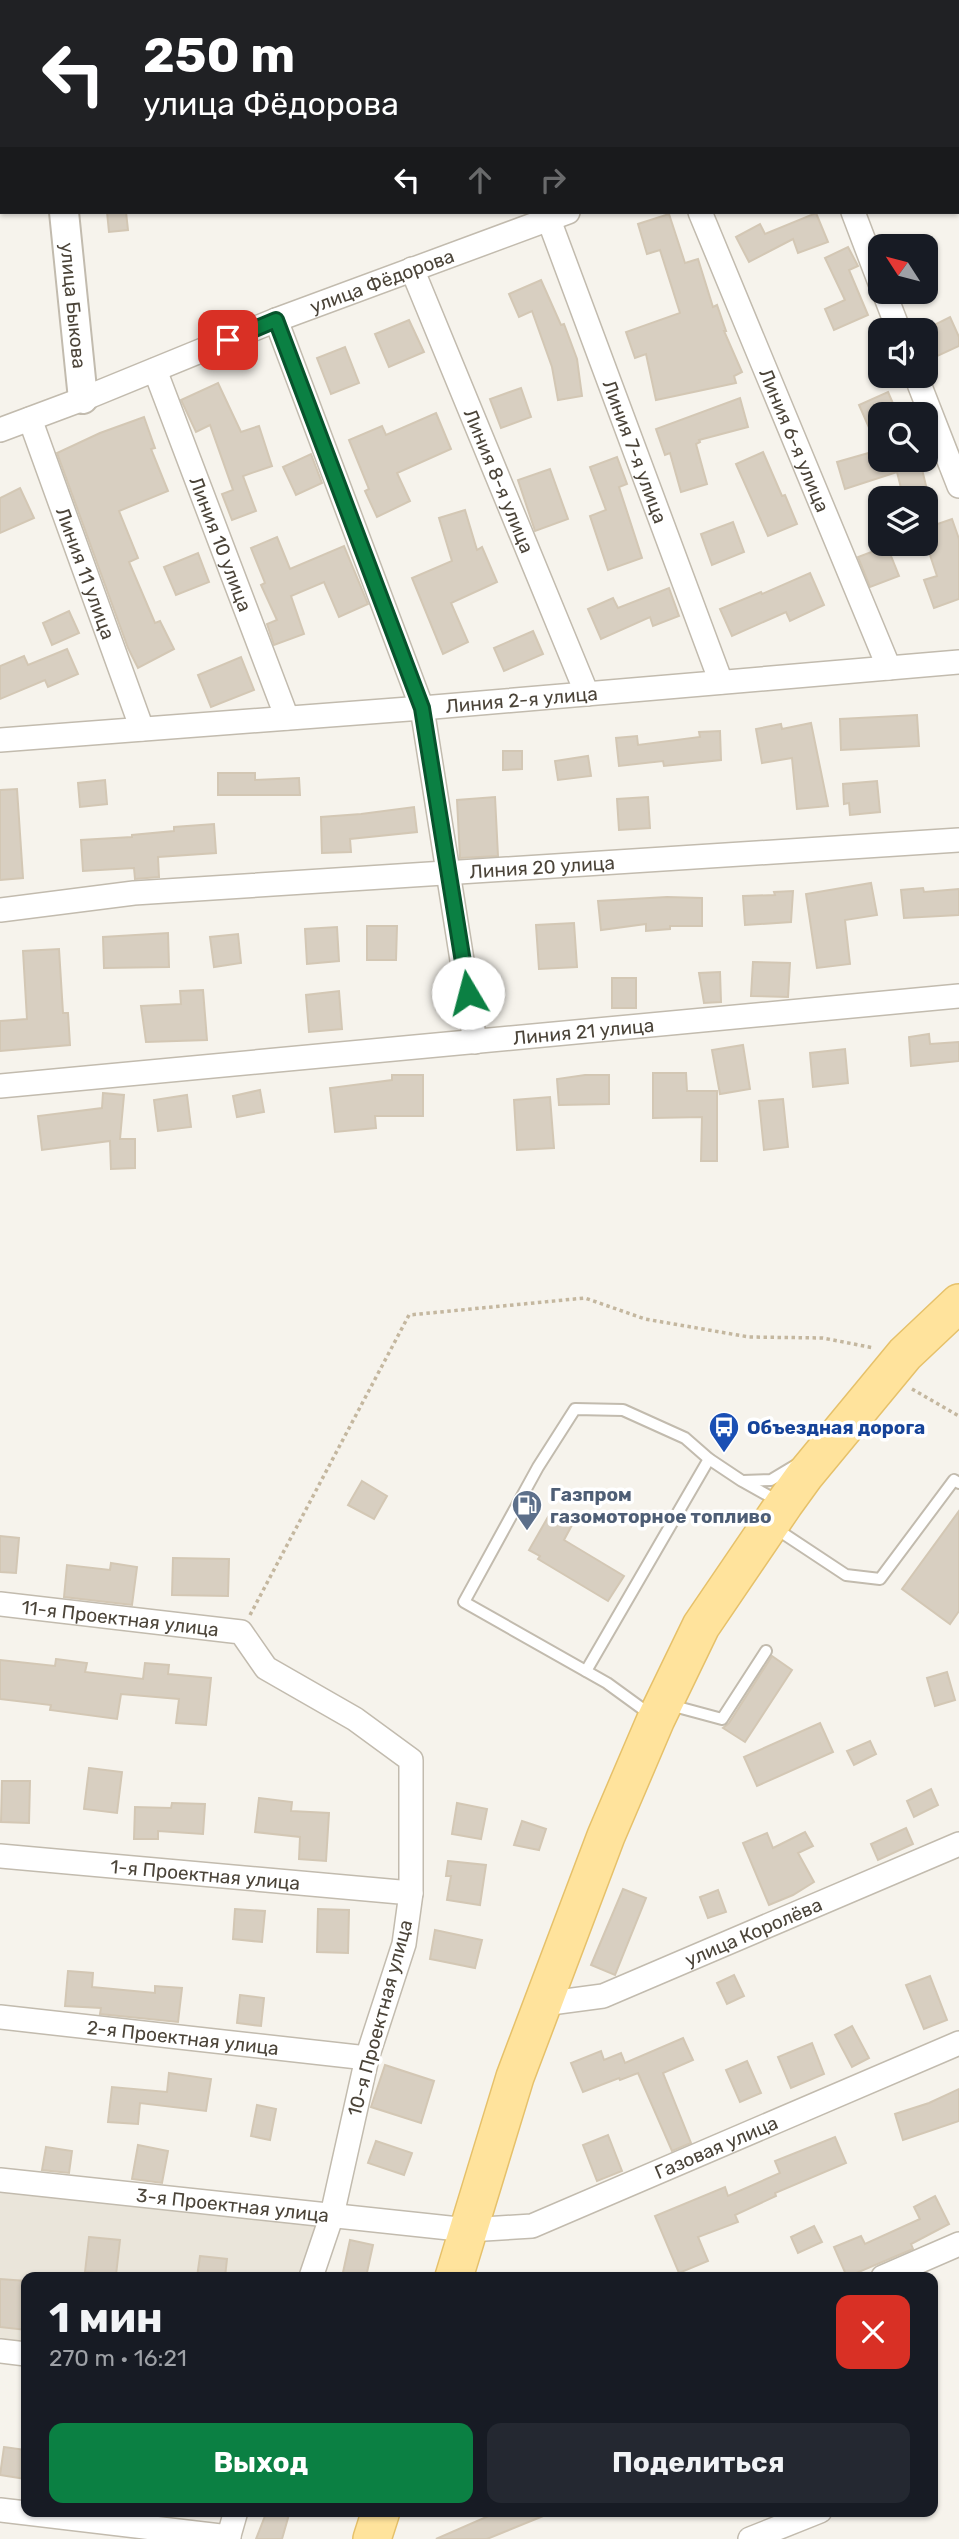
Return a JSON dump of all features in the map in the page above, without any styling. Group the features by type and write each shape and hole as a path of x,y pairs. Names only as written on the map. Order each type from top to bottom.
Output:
{"main road":[{"path":"455,2272 515,2077 606,1836 660,1711 701,1626 777,1514 874,1390 905,1354 959,1303"},
{"path":"372,2539 379,2517"}],"street":[{"name":"улица Быкова","path":"64,214 83,399"},
{"name":"Линия 6-я улица","path":"701,214 889,668"},
{"path":"854,214 868,251"},
{"name":"улица Фёдорова","path":"0,430 276,320 558,216"},
{"name":"Линия 7-я улица","path":"558,216 721,682"},
{"name":"Линия 8-я улица","path":"412,269 587,694"},
{"path":"276,320 422,708 475,1042"},
{"name":"Линия 10 улица","path":"155,370 287,718"},
{"path":"921,388 959,486"},
{"name":"Линия 11 улица","path":"30,419 142,729"},
{"name":"Линия 2-я улица","path":"0,740 422,708 959,662"},
{"name":"Линия 20 улица","path":"0,910 134,893 959,840"},
{"name":"Линия 21 улица","path":"0,1086 959,996"},
{"name":"11-я Проектная улица","path":"0,1604 241,1632"},
{"name":"10-я Проектная улица","path":"241,1632 266,1668 355,1719 411,1760 411,1893 404,1944 367,2058 332,2215 313,2272"},
{"name":"улица Королёва","path":"543,2004 603,1996 959,1844"},
{"name":"1-я Проектная улица","path":"0,1856 411,1893"},
{"name":"2-я Проектная улица","path":"0,2017 367,2058"},
{"name":"Газовая улица","path":"468,2230 531,2226 959,2043"},
{"name":"3-я Проектная улица","path":"0,2180 468,2230"},
{"path":"895,2272 959,2244"},
{"path":"0,2351 21,2353"},
{"path":"0,2510 21,2513"},
{"path":"57,2517 228,2538 234,2517"},
{"path":"750,2539 805,2517"}],"lane":[{"path":"742,1480 771,1480 795,1466 874,1390"},
{"path":"766,1651 722,1719 660,1711 464,1602 538,1467 575,1409 623,1410 685,1438 742,1480 846,1575 880,1579 954,1480 959,1483"},
{"path":"586,1671 709,1458"}],"path":[{"path":"241,1632 409,1315 585,1298 645,1319 749,1337 823,1338 905,1354"}],"shaded area":[{"path":"0,2192 317,2226 303,2272 21,2272 21,2343 0,2341"}],"building":[{"path":"107,214 126,214 128,230 109,232"},
{"path":"669,214 685,263 698,259 713,307 717,305 724,331 742,372 734,376 736,383 656,400 646,354 635,358 626,332 680,313 660,250 647,254 638,224"},
{"path":"816,214 828,242 798,253 793,239 749,262 736,237 760,224 765,234"},
{"path":"848,247 858,266 849,270 868,315 834,330 825,309 845,300 825,258"},
{"path":"541,280 561,325 564,324 577,359 582,396 558,400 552,367 532,311 519,317 509,294"},
{"path":"950,317 959,337 959,346 938,356 938,323"},
{"path":"409,320 424,352 389,367 375,334"},
{"path":"345,347 359,383 331,394 317,358"},
{"path":"218,383 241,432 259,426 272,466 243,476 256,511 232,520 222,494 233,490 210,425 196,432 181,400"},
{"path":"521,388 531,417 501,428 490,399"},
{"path":"888,392 892,402 868,402 868,425 859,405"},
{"path":"740,398 748,427 699,440 696,444 707,484 681,492 670,453 665,455 656,429"},
{"path":"436,413 451,449 397,473 410,501 377,517 365,491 369,489 349,440 382,426 386,435"},
{"path":"144,417 155,448 151,449 168,491 119,511 138,558 129,562 155,623 160,621 174,649 138,668 128,648 57,453"},
{"path":"763,452 797,524 768,536 736,464"},
{"path":"868,453 868,472 897,472 845,489 837,462"},
{"path":"311,454 322,483 296,495 283,467"},
{"path":"617,457 627,484 619,487 642,558 608,570 590,516 606,510 590,467"},
{"path":"550,469 568,519 535,531 518,480"},
{"path":"897,472 923,472 926,486 900,486"},
{"path":"20,488 34,518 0,533 0,498"},
{"path":"465,510 477,550 482,547 497,582 451,603 468,642 443,654 412,578 452,561 439,518"},
{"path":"952,519 959,539 959,599 934,608 924,580 937,576 930,556 938,556 938,524"},
{"path":"733,522 744,552 712,565 701,534"},
{"path":"277,537 290,569 344,546 368,604 339,617 324,582 291,596 304,634 274,645 267,624 277,620 261,585 265,583 251,548"},
{"path":"198,553 209,582 176,595 164,567"},
{"path":"868,553 868,556 891,556 899,576 870,587 858,557"},
{"path":"810,573 824,605 790,621 786,612 732,636 720,609"},
{"path":"669,588 679,616 653,626 650,617 601,639 588,609 613,598 618,608"},
{"path":"69,611 79,633 52,645 43,623"},
{"path":"533,631 543,654 504,671 494,648"},
{"path":"67,649 78,674 48,687 45,680 0,699 0,666 24,656 28,665"},
{"path":"241,657 254,690 211,707 198,675"},
{"path":"917,715 919,746 841,750 840,719"},
{"path":"811,723 828,806 797,809 792,758 762,763 756,729 781,724 782,729"},
{"path":"720,731 721,760 664,766 663,761 619,766 616,738 637,736 638,745 700,737 699,732"},
{"path":"503,751 522,751 522,769 503,770"},
{"path":"588,756 591,776 558,780 555,761"},
{"path":"218,773 255,773 255,780 299,778 300,795 218,795"},
{"path":"105,780 107,804 80,807 78,783"},
{"path":"877,781 880,812 850,815 849,803 844,804 843,784"},
{"path":"17,789 23,878 0,880 0,790"},
{"path":"495,797 498,856 460,858 457,800"},
{"path":"648,797 650,828 619,830 617,799"},
{"path":"414,807 417,832 350,839 351,852 322,853 321,817"},
{"path":"214,824 216,853 158,857 159,877 135,879 134,868 83,871 81,840 132,837 174,831 174,827"},
{"path":"871,883 877,915 845,920 850,964 817,968 806,894"},
{"path":"923,888 924,892 959,889 959,915 904,918 901,890"},
{"path":"793,891 791,922 745,925 743,896 775,895 774,892"},
{"path":"702,898 702,926 670,926 670,929 646,931 646,924 601,930 598,901"},
{"path":"574,923 577,967 539,969 536,925"},
{"path":"367,926 397,926 396,960 367,960"},
{"path":"337,927 339,961 307,964 305,929"},
{"path":"168,933 169,967 104,968 103,937"},
{"path":"238,934 241,963 214,967 210,937"},
{"path":"59,949 63,1013 68,1013 70,1045 0,1051 0,1021 27,1019 23,951"},
{"path":"753,962 790,963 788,997 751,996"},
{"path":"720,972 721,1002 704,1003 699,973"},
{"path":"612,978 636,978 636,1008 612,1008"},
{"path":"203,990 207,1040 146,1042 141,1006 181,1004 180,991"},
{"path":"339,991 342,1029 309,1032 306,995"},
{"path":"929,1034 930,1044 959,1042 959,1061 911,1066 909,1037"},
{"path":"743,1045 750,1089 720,1094 712,1050"},
{"path":"845,1049 848,1083 813,1087 810,1053"},
{"path":"653,1073 686,1073 687,1091 717,1091 717,1161 701,1161 702,1117 653,1118"},
{"path":"392,1075 423,1075 423,1116 375,1116 376,1128 335,1132 330,1088 392,1080"},
{"path":"609,1075 609,1104 559,1105 557,1079"},
{"path":"260,1090 264,1112 237,1117 233,1096"},
{"path":"103,1093 124,1095 120,1139 135,1139 135,1168 111,1169 110,1141 42,1150 38,1116 102,1108"},
{"path":"187,1095 191,1127 158,1131 154,1100"},
{"path":"550,1097 554,1148 517,1150 514,1100"},
{"path":"783,1099 788,1147 764,1150 759,1101"},
{"path":"362,1481 387,1496 374,1519 348,1505"},
{"path":"959,1511 959,1611 950,1624 902,1589"},
{"path":"548,1517 556,1522 559,1517 572,1525 564,1540 624,1576 608,1601 538,1559 540,1556 529,1550"},
{"path":"0,1536 19,1538 16,1573 0,1572"},
{"path":"173,1558 229,1559 228,1596 172,1595"},
{"path":"111,1563 137,1567 132,1605 64,1597 67,1565 110,1570"},
{"path":"772,1656 792,1670 745,1742 723,1728 729,1723"},
{"path":"56,1659 87,1663 85,1672 143,1679 145,1663 169,1665 168,1674 211,1678 206,1725 176,1723 179,1699 121,1694 117,1719 50,1710 51,1705 0,1699 0,1660 55,1666"},
{"path":"947,1672 955,1700 935,1706 927,1678"},
{"path":"820,1723 833,1752 757,1786 744,1757"},
{"path":"870,1741 876,1754 854,1765 847,1751"},
{"path":"89,1768 122,1772 117,1813 84,1809"},
{"path":"2,1781 30,1781 29,1823 1,1822"},
{"path":"931,1789 938,1805 914,1817 907,1801"},
{"path":"259,1798 292,1802 291,1811 329,1813 326,1861 299,1859 300,1837 255,1832"},
{"path":"172,1803 205,1804 203,1834 158,1831 158,1839 134,1839 135,1807 171,1808"},
{"path":"457,1803 487,1809 481,1839 452,1834"},
{"path":"522,1821 546,1829 539,1850 514,1845"},
{"path":"906,1828 913,1844 878,1860 871,1844"},
{"path":"805,1832 813,1846 798,1853 814,1882 769,1905 743,1843 767,1833 773,1848"},
{"path":"448,1861 486,1865 480,1905 447,1900 451,1876 446,1876"},
{"path":"623,1889 646,1898 615,1975 591,1965"},
{"path":"718,1890 726,1912 708,1918 700,1897"},
{"path":"235,1909 265,1911 262,1942 233,1939"},
{"path":"318,1909 349,1910 348,1953 317,1952"},
{"path":"435,1930 482,1940 475,1968 430,1959"},
{"path":"68,1971 93,1973 92,1987 155,1993 155,1986 182,1988 178,2022 100,2014 101,2008 65,2006"},
{"path":"734,1975 744,1996 727,2004 717,1983"},
{"path":"930,1976 947,2020 924,2029 906,1985"},
{"path":"240,1995 264,1998 261,2026 237,2023"},
{"path":"852,2026 869,2058 852,2067 835,2035"},
{"path":"683,2038 693,2060 663,2073 691,2143 672,2151 638,2073 583,2092 571,2063 601,2051 604,2060 621,2053 625,2063"},
{"path":"812,2043 824,2074 791,2088 778,2057"},
{"path":"747,2061 761,2093 740,2102 726,2070"},
{"path":"385,2065 434,2081 421,2123 371,2107"},
{"path":"169,2073 211,2079 206,2111 140,2103 138,2124 108,2122 112,2087 167,2092"},
{"path":"959,2089 959,2121 903,2140 895,2114 929,2103"},
{"path":"257,2105 276,2109 270,2140 251,2136"},
{"path":"608,2135 622,2171 597,2181 583,2145"},
{"path":"835,2137 846,2163 775,2193 776,2196 735,2215 738,2222 698,2237 708,2261 679,2272 655,2216 725,2187 728,2196 780,2173 775,2161"},
{"path":"376,2141 412,2153 404,2175 368,2163"},
{"path":"138,2145 168,2151 162,2183 132,2179"},
{"path":"46,2147 72,2151 69,2173 42,2170"},
{"path":"935,2196 949,2224 911,2244 913,2249 859,2272 845,2272 834,2247 861,2236 865,2244 920,2219 914,2207"},
{"path":"814,2226 822,2242 798,2253 791,2237"},
{"path":"89,2237 120,2240 116,2272 85,2272"},
{"path":"350,2240 373,2245 367,2272 343,2272"},
{"path":"200,2256 227,2259 226,2272 198,2272"},
{"path":"0,2279 21,2281 21,2329 0,2327"},
{"path":"4,2447 21,2449 21,2478 0,2475"},
{"path":"265,2517 288,2517 282,2539 256,2539"},
{"path":"486,2517 541,2517 487,2539 436,2539"}],"place":[{"name":"Объездная дорога","path":"724,1454"},
{"name":"Газпром газомоторное топливо","path":"527,1532"}],"route":[{"path":"228,340 276,320 422,708 468,993"}]}
